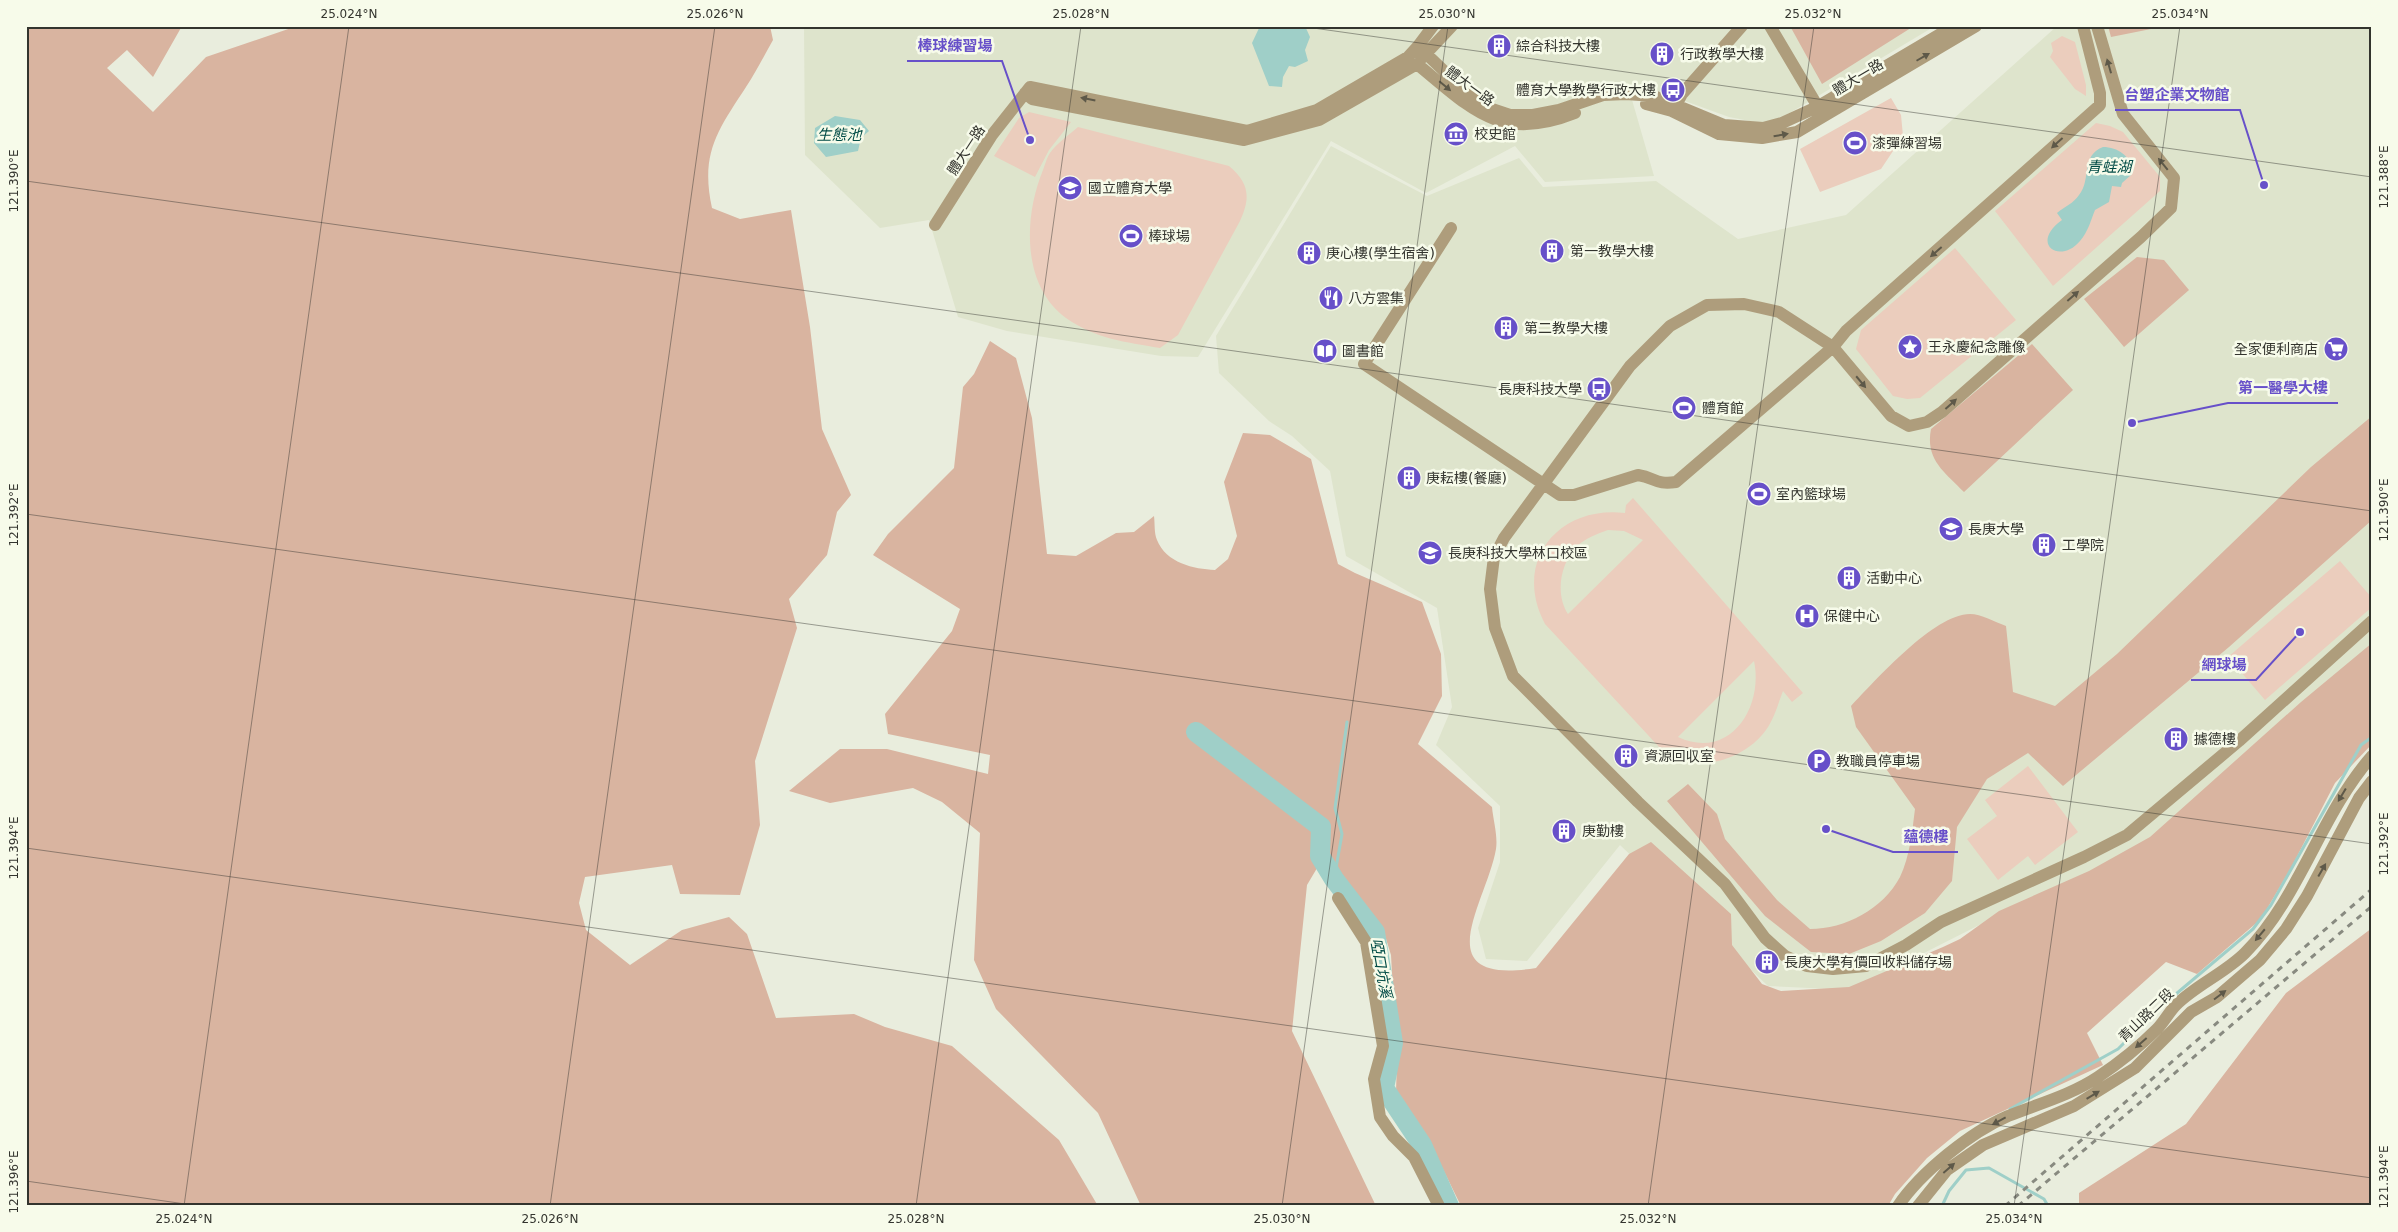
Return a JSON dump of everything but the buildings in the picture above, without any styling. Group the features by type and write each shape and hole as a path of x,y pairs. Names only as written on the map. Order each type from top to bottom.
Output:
{"street":[{"path":"1422,50 1433,26"},
{"path":"1413,61 1422,50 1452,26"},
{"path":"1674,108 1687,88 1742,26"},
{"path":"1770,26 1820,111"},
{"name":"體大一路","path":"1820,111 1954,26"},
{"name":"體大一路","path":"935,225 992,135 1030,88 1247,131 1317,110 1413,61 1474,111 1508,124 1534,126 1558,120 1604,103 1652,104 1674,108 1724,125 1763,128 1782,124 1820,111 1976,26"},
{"path":"1451,228 1364,364 1560,495 1574,495 1638,475 1648,476 1662,484 1676,482 1833,347 1846,330 2100,105 2100,93 2083,26"},
{"path":"2097,26 2123,114 2174,178 2171,208 2142,237 1942,412 1928,422 1909,426 1891,416 1833,347 1780,312 1744,304 1706,305 1670,326 1630,366 1504,538 1494,557 1490,589 1495,628 1513,676 1638,802 1725,884 1765,938 1784,956 1807,966 1833,969 1866,966 1906,945 1941,922 2084,857 2127,835 2240,741 2372,621"},
{"name":"體大一路","path":"1422,50 1467,93 1492,109 1510,115 1530,116 1560,110 1603,95 1654,96 1674,108"},
{"name":"青山路二段","path":"1898,1206 1935,1166 1968,1138 2006,1117 2058,1097 2097,1078 2143,1042 2176,1005 2245,953 2271,922 2292,888 2344,791 2372,756"},
{"path":"1918,1206 1946,1170 1976,1149 2074,1106 2135,1068 2191,1012 2218,997 2260,960 2286,929 2307,896 2359,798 2372,781"},
{"path":"1338,898 1366,942 1383,1046 1374,1079 1380,1117 1393,1136 1414,1157 1439,1206"}],"shaded area":[{"path":"26,26 182,26 153,77 127,50 107,68 153,112 206,57 297,26 770,26 773,40 753,76 727,116 714,143 708,172 712,208 740,219 791,210 810,327 822,429 851,495 837,512 827,555 789,599 797,628 755,761 760,825 740,895 680,894 672,865 585,877 579,903 586,930 630,965 682,930 729,917 747,934 776,1018 854,1014 885,1027 952,1046 1059,1140 1098,1206 26,1206"},
{"name":"國立體育大學","path":"804,26 1935,26 1788,114 1765,124 1729,117 1649,88 1628,86 1654,176 1545,182 1515,146 1426,193 1331,141 1198,357 1161,356 1007,331 958,317 929,220 880,228 805,155"},
{"path":"1790,26 1914,26 1822,84"},
{"name":"長庚大學","path":"2057,26 2372,26 2372,649 2137,850 1997,916 1851,990 1768,986 1620,845 1527,961 1486,959 1478,928 1500,862 1500,806 1436,745 1452,707 1437,608 1346,556 1330,471 1292,436 1269,421 1219,373 1216,336 1331,146 1427,196 1519,158 1543,187 1656,181 1738,239 1846,215"},
{"path":"2108,26 2166,26 2111,37"},
{"path":"2062,36 2075,42 2086,85 2086,96 2075,89 2050,57 2053,51 2051,43"},
{"name":"漆彈練習場","path":"1891,98 1901,115 1903,136 1881,169 1820,192 1800,149"},
{"path":"1029,112 1071,122 1049,150 1035,177 994,156 1019,118"},
{"path":"2096,123 2110,126 2123,132 2160,177 2160,191 2053,286 1995,211"},
{"name":"棒球場","path":"1078,127 1229,166 1241,178 1244,185 1247,198 1240,221 1178,335 1160,348 1111,339 1077,325 1051,304 1041,287 1034,269 1030,249 1030,228 1037,188 1050,153"},
{"path":"1955,248 2016,320 1920,398 1907,399 1893,396 1856,349 1861,330"},
{"path":"2137,257 2164,260 2189,290 2124,347 2084,299"},
{"path":"990,341 1016,358 1032,418 1047,554 1076,556 1116,533 1134,532 1154,516 1156,537 1161,548 1167,554 1190,566 1215,570 1228,559 1237,536 1224,482 1243,433 1270,435 1311,459 1338,564 1422,602 1441,654 1442,696 1418,744 1492,807 1496,833 1496,849 1470,935 1471,952 1481,964 1501,970 1536,968 1629,854 1651,842 1731,914 1732,945 1762,984 1781,991 1849,987 1960,939 1999,911 2089,871 2150,837 2301,702 2372,643 2372,744 2335,783 2291,868 2261,919 2197,974 2166,962 2087,1033 2103,1065 1960,1131 1927,1158 1895,1194 1888,1206 1461,1206 1437,1157 1396,1092 1397,1060 1391,955 1383,929 1326,853 1307,885 1292,1031 1376,1206 1141,1206 1098,1113 996,1009 974,960 980,833 942,802 913,788 830,803 789,791 840,749 887,749 988,774 990,755 888,734 885,714 952,631 960,609 873,555 888,534 954,468 963,387 974,374"},
{"path":"2032,344 2073,390 1964,492 1938,465 1931,449 1931,429"},
{"path":"2372,416 2372,520 2229,647 2063,786 2028,753 1987,779 1957,827 1952,881 1925,913 1881,941 1849,954 1811,952 1765,916 1667,801 1688,784 1717,814 1725,839 1777,900 1810,929 1836,925 1862,915 1884,899 1900,877 1912,835 1915,809 1856,727 1851,706 1890,666 1923,637 1940,625 1956,617 1970,614 1979,615 2006,626 2013,692 2055,706 2117,654 2311,467"},
{"path":"1633,498 1803,693 1792,702 1783,691 1769,726 1759,739 1730,758 1707,763 1695,763 1671,756 1660,748 1545,624 1536,601 1534,579 1538,560 1548,542 1562,528 1580,518 1601,513 1625,513 1626,505","holes":["1608,530 1624,531 1643,540 1568,614 1564,606 1561,588 1561,579 1567,561 1580,543","1754,661 1756,679 1754,696 1748,712 1739,726 1727,736 1713,742 1696,743 1678,737"]},
{"path":"2340,561 2372,598 2372,607 2265,700 2228,657"},
{"path":"2028,766 2078,832 2035,865 2028,856 1998,880 1967,839 1997,816 1985,800"},
{"path":"2372,928 2372,1206 2079,1206 2079,1193 2186,1124 2286,993"}],"water":[{"path":"1260,26 1305,26 1310,37 1305,50 1308,61 1295,67 1289,66 1283,77 1282,87 1269,86 1252,43"},
{"name":"生態池","path":"835,116 860,120 869,131 861,138 858,151 826,157 814,143 815,128"},
{"name":"青蛙湖","path":"2103,147 2120,151 2128,159 2131,175 2122,183 2121,187 2112,186 2109,202 2095,210 2087,230 2080,241 2072,248 2057,251 2048,244 2048,237 2052,229 2062,220 2057,213 2077,198 2083,189 2091,156"}],"waterway":[{"path":"1334,879 1342,834 1335,808 1347,722"},
{"name":"啞口坑溪","path":"1196,732 1321,827 1320,856 1334,879 1375,932 1393,1043 1384,1088 1422,1145 1449,1206"},
{"path":"2010,1109 2118,1049 2157,1010 2253,929 2271,905 2361,745 2372,737"},
{"path":"1942,1206 1949,1191 1966,1170 1989,1168 2044,1199 2048,1206"}],"railway":[{"path":"2005,1206 2372,889"},
{"path":"2018,1206 2372,906"}],"place":[{"name":"綜合科技大樓","path":"1499,46"},
{"name":"行政教學大樓","path":"1662,54"},
{"name":"體育大學教學行政大樓","path":"1673,90"},
{"name":"校史館","path":"1456,134"},
{"name":"棒球練習場","path":"1030,140"},
{"name":"漆彈練習場","path":"1855,143"},
{"name":"台塑企業文物館","path":"2264,185"},
{"name":"國立體育大學","path":"1070,188"},
{"name":"棒球場","path":"1131,236"},
{"name":"第一教學大樓","path":"1552,251"},
{"name":"庚心樓(學生宿舍)","path":"1309,253"},
{"name":"八方雲集","path":"1331,298"},
{"name":"第二教學大樓","path":"1506,328"},
{"name":"王永慶紀念雕像","path":"1910,347"},
{"name":"全家便利商店","path":"2336,349"},
{"name":"圖書館","path":"1325,351"},
{"name":"長庚科技大學","path":"1599,389"},
{"name":"體育館","path":"1684,408"},
{"name":"第一醫學大樓","path":"2132,423"},
{"name":"庚耘樓(餐廳)","path":"1409,478"},
{"name":"室內籃球場","path":"1759,494"},
{"name":"長庚大學","path":"1951,529"},
{"name":"工學院","path":"2044,545"},
{"name":"長庚科技大學林口校區","path":"1430,553"},
{"name":"活動中心","path":"1849,578"},
{"name":"保健中心","path":"1807,616"},
{"name":"網球場","path":"2300,632"},
{"name":"據德樓","path":"2176,739"},
{"name":"資源回収室","path":"1626,756"},
{"name":"教職員停車場","path":"1819,761"},
{"name":"蘊德樓","path":"1826,829"},
{"name":"庚勤樓","path":"1564,831"},
{"name":"長庚大學有價回收料儲存場","path":"1767,962"}]}
